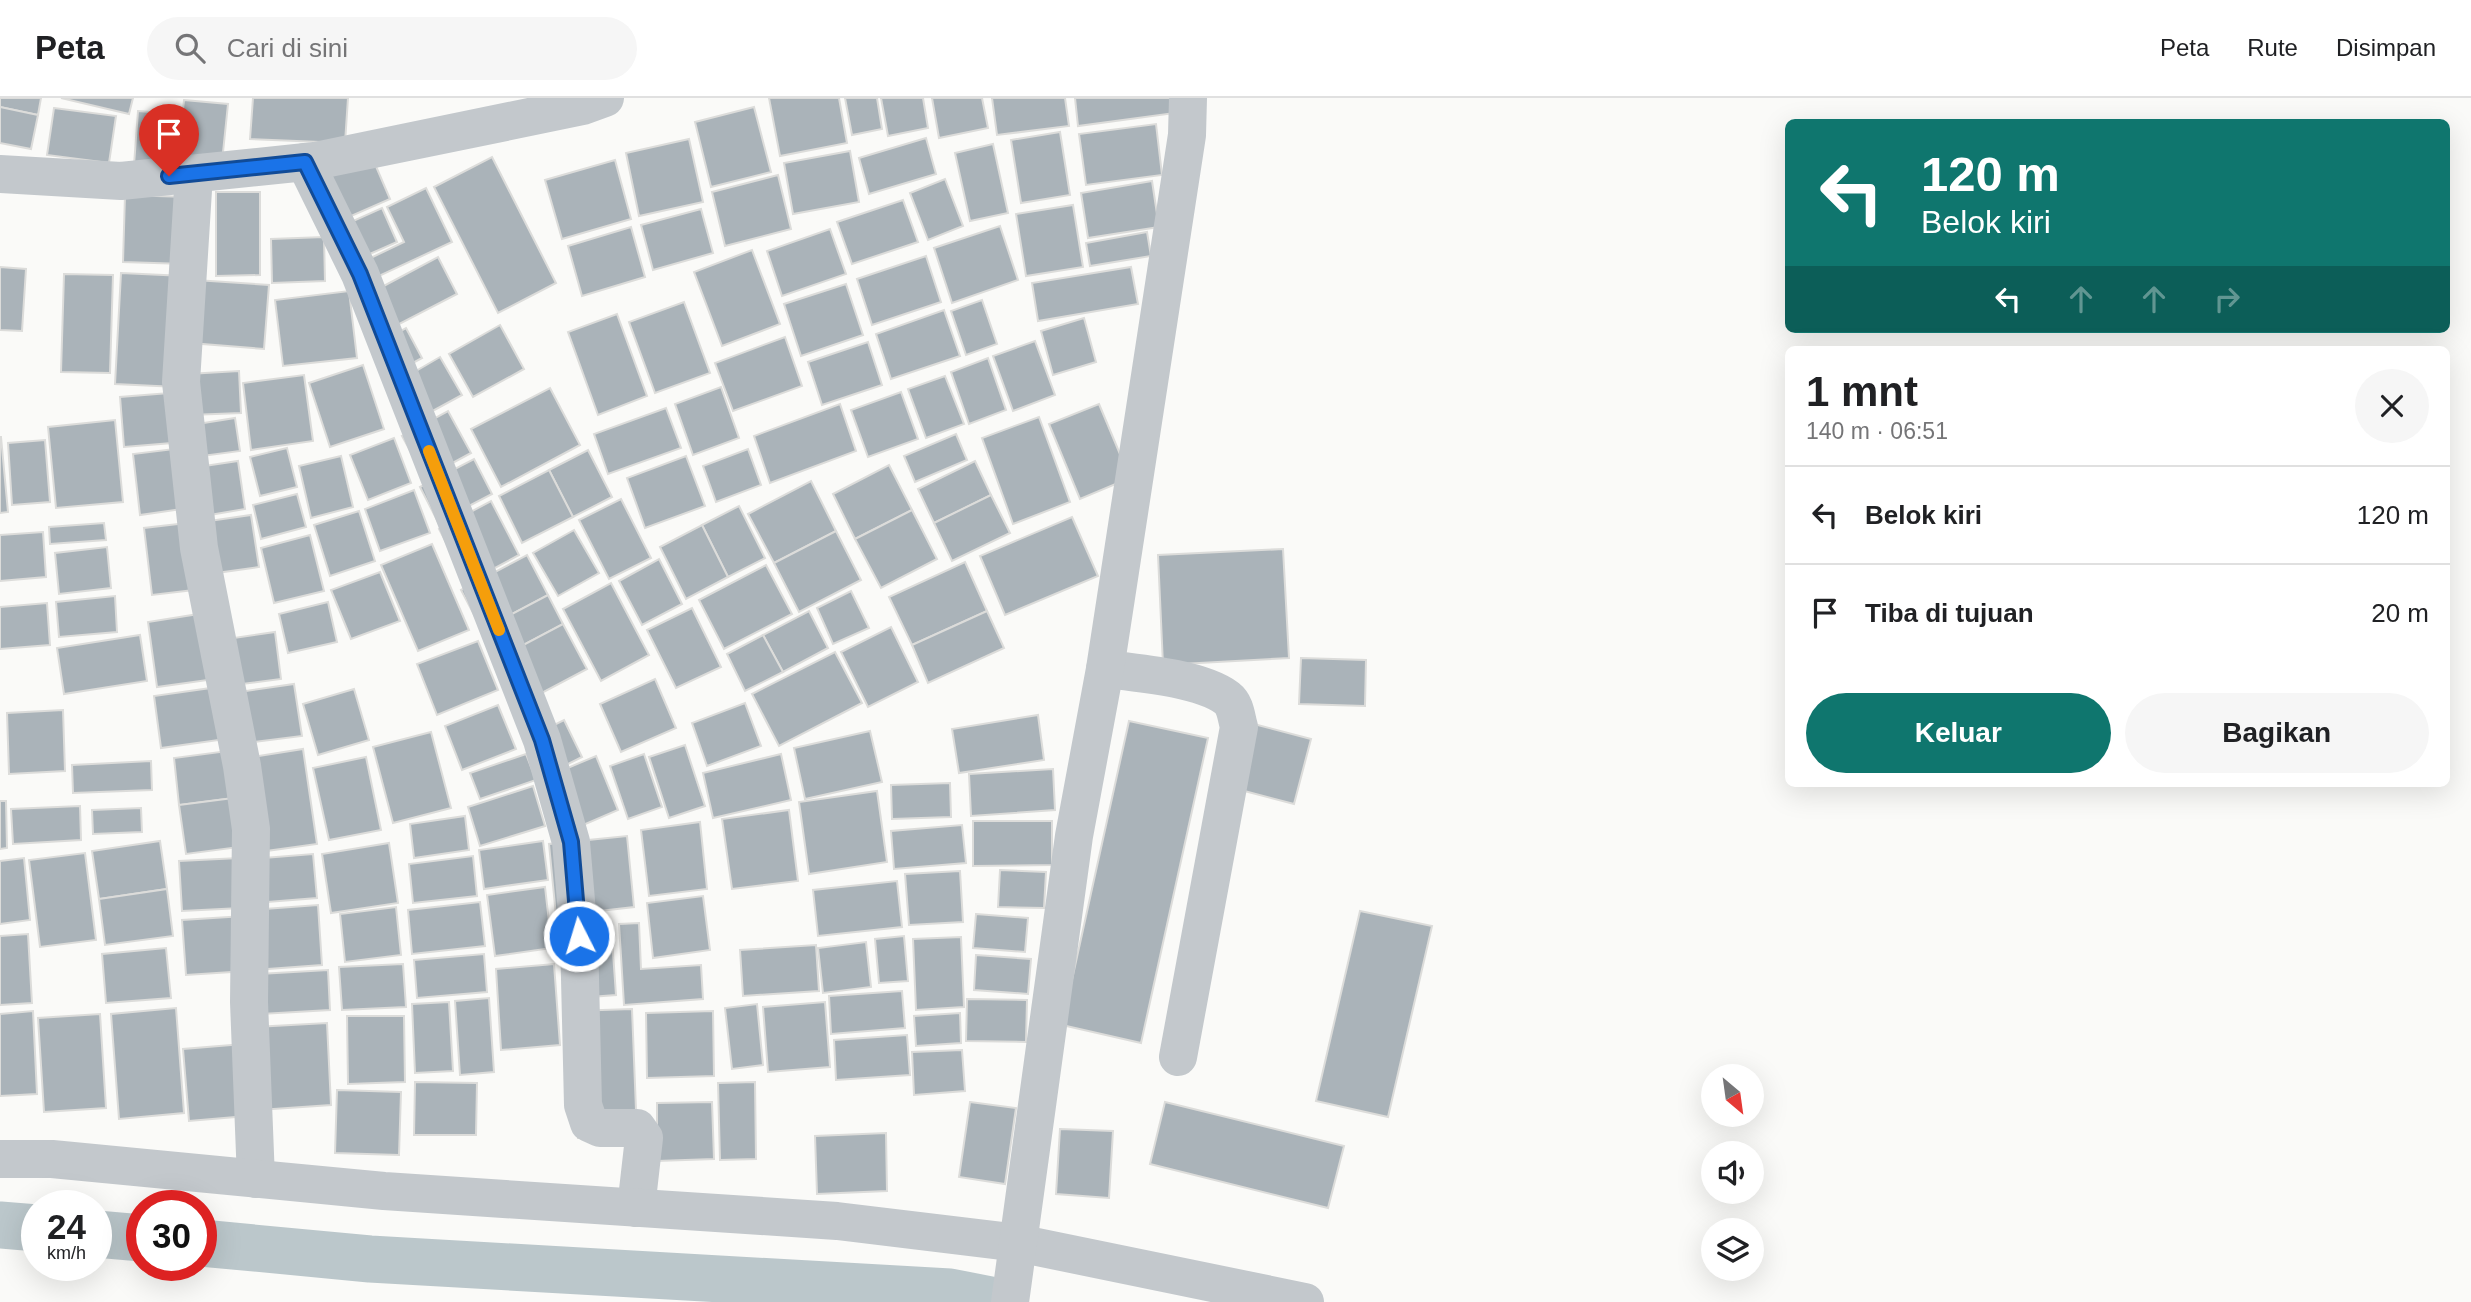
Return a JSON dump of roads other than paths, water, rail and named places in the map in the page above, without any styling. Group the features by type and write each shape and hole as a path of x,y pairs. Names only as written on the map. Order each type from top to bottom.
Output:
{"street":[{"path":"0,174 121,181 305,162 562,110 603,98"},
{"path":"1010,1302 1074,836 1105,669 1186,135 1188,98"},
{"path":"305,162 360,274 542,740 571,842 579,936 583,1105 589,1123 600,1128 637,1128 644,1138 636,1208"},
{"path":"194,174 181,382 199,548 242,766 251,829 249,1002 256,1178"},
{"path":"1105,669 1182,680 1226,697 1234,707 1239,727 1178,1057"},
{"path":"0,1159 52,1159 256,1178 837,1221 1016,1248 1305,1302"}],"waterway":[{"path":"0,1225 21,1227"},
{"path":"112,1235 126,1237"},
{"path":"217,1245 370,1259 950,1292 1001,1302"}]}
